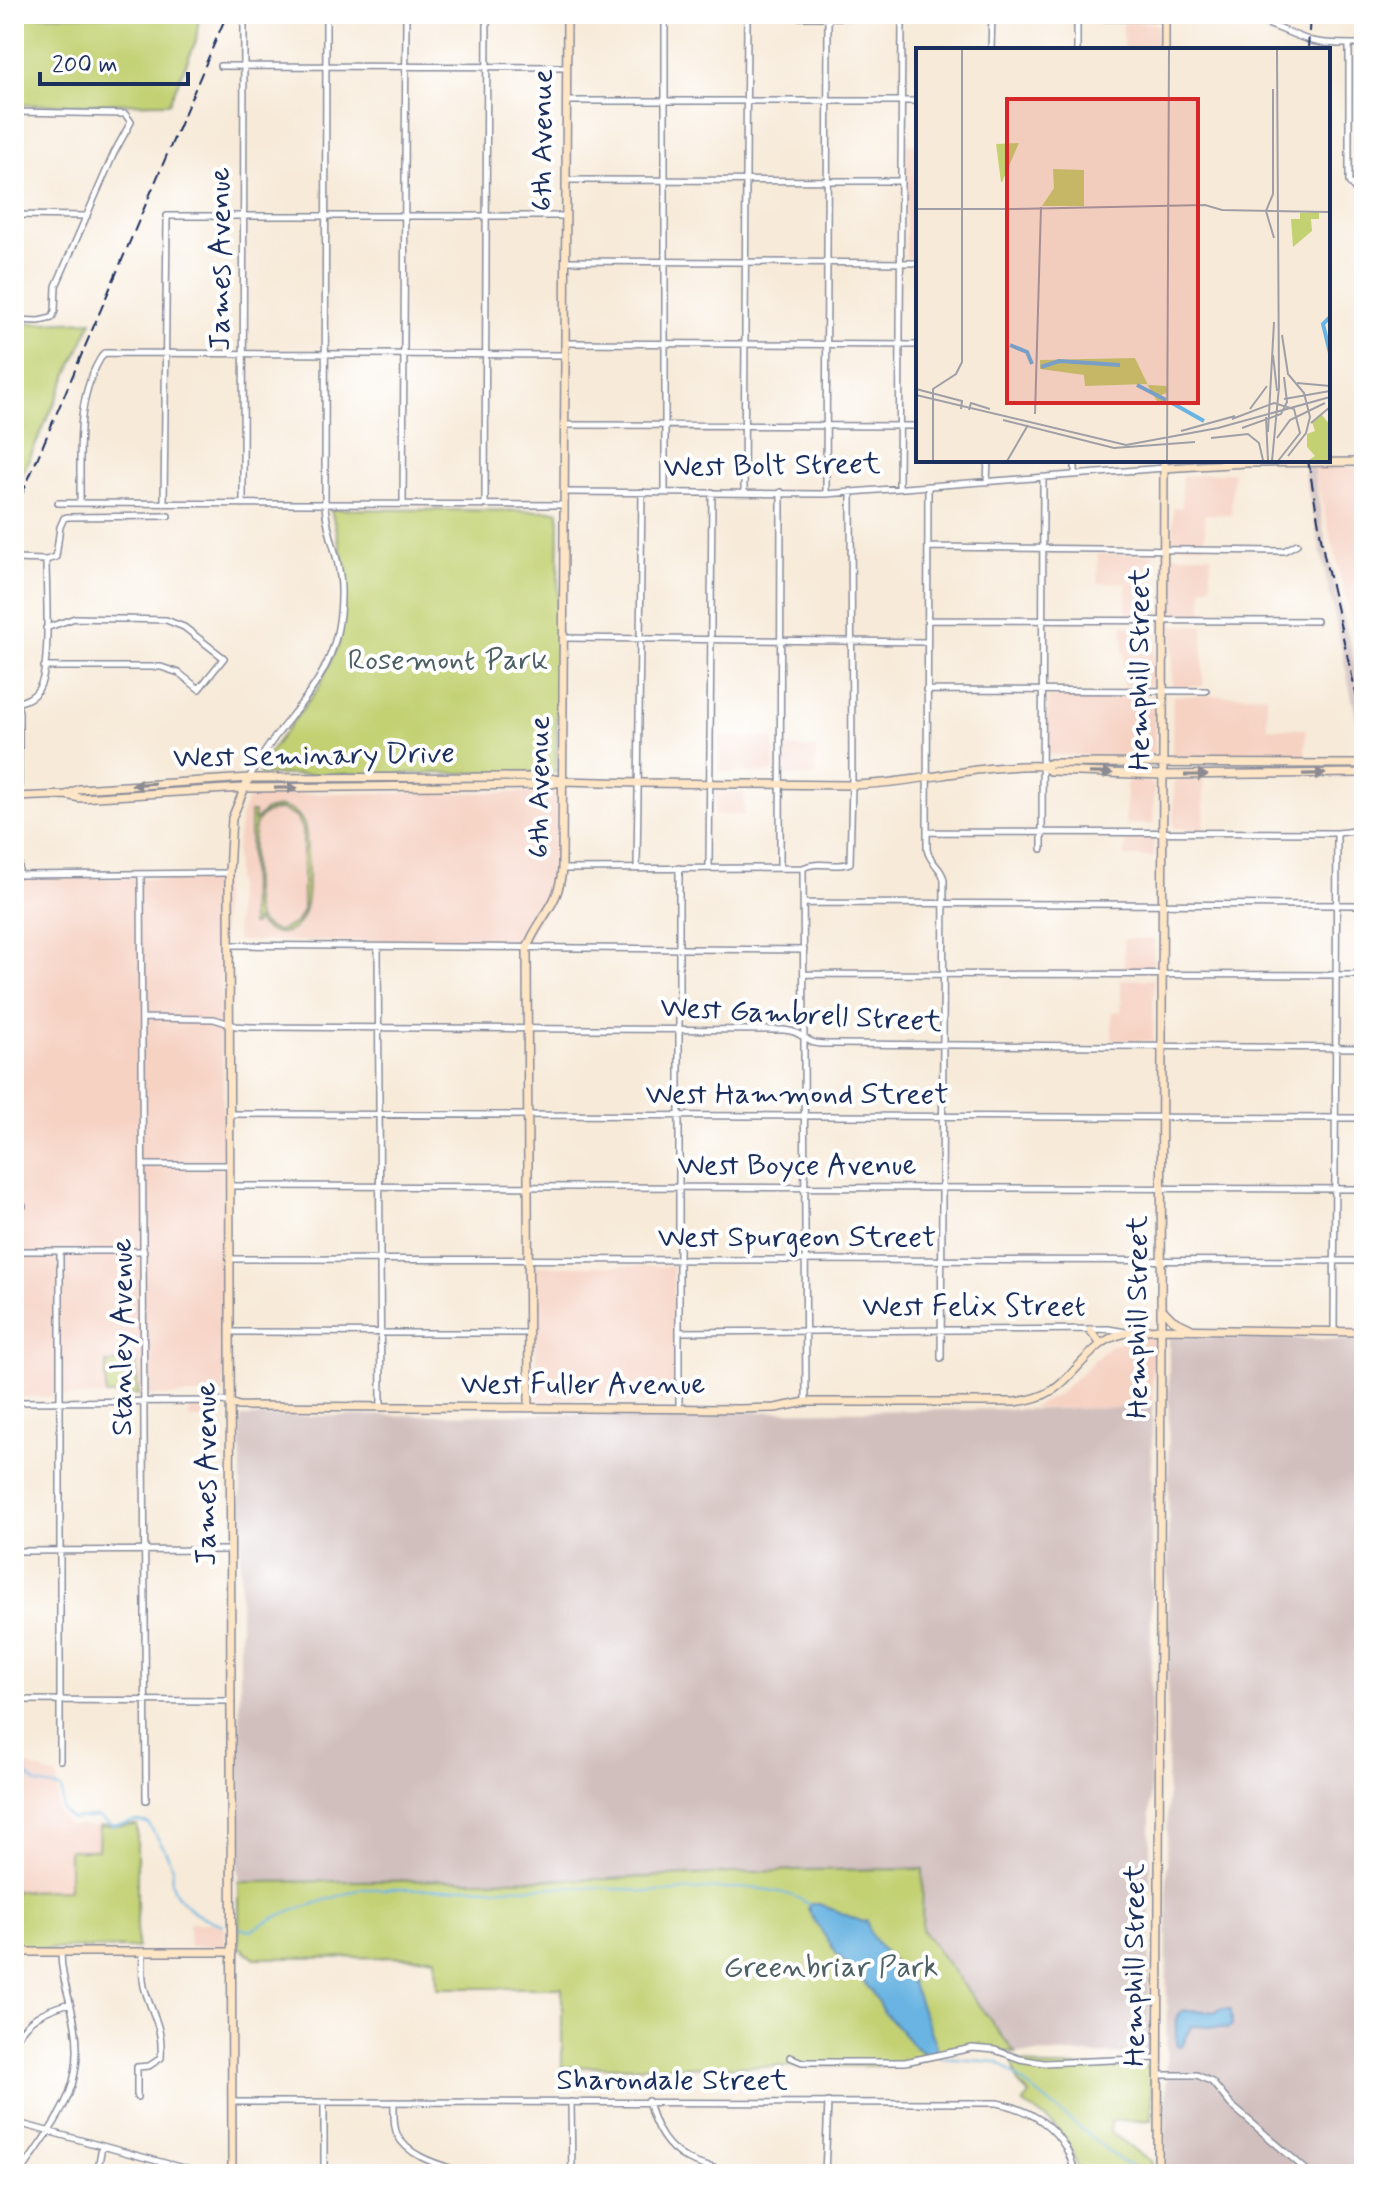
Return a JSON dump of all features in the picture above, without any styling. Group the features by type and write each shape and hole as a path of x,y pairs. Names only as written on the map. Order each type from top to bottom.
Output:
{"main road":[{"name":"6th Avenue","path":"527,948 553,906 561,886 562,869 567,15"},
{"path":"1165,17 1165,48"},
{"path":"1181,462 1190,467"},
{"name":"West Bolt Street","path":"1164,464 1190,467 1364,462"},
{"name":"Hemphill Street","path":"1158,2171 1164,464"},
{"name":"West Seminary Drive","path":"66,795 79,789 249,778 546,785 563,781 852,785 1051,763 1364,764"},
{"path":"1263,775 1267,763"},
{"name":"West Seminary Drive","path":"1042,766 1060,772 1162,775 1364,773"},
{"name":"James Avenue","path":"232,2174 229,873 232,818 249,778"},
{"path":"329,778 329,787"},
{"name":"West Seminary Drive","path":"16,797 66,795 80,798 243,788 447,782"},
{"path":"527,948 529,1408"},
{"path":"1160,1308 1173,1320 1196,1330"},
{"name":"West Felix Street","path":"1127,1332 1160,1329 1364,1332"},
{"path":"1090,1330 1101,1344"},
{"name":"West Fuller Avenue","path":"230,1403 239,1406 762,1409 806,1402 990,1403 1034,1400 1068,1380 1101,1344 1127,1332"},
{"path":"14,1952 232,1952"}],"street":[{"name":"James Avenue","path":"243,504 244,14"},
{"path":"249,778 263,754 314,689 334,648 341,588 338,554 325,519 326,14"},
{"path":"403,505 406,14"},
{"path":"485,505 487,14"},
{"path":"1273,24 1278,14"},
{"path":"567,15 864,16 902,19 932,16 1251,17 1308,40 1364,44"},
{"path":"744,492 747,16"},
{"path":"665,17 665,492"},
{"path":"991,48 992,17"},
{"path":"1077,17 1077,48"},
{"path":"826,494 828,18"},
{"path":"899,488 902,19"},
{"path":"1349,44 1349,182 1355,190 1363,191"},
{"path":"220,66 566,67"},
{"path":"566,101 916,101"},
{"path":"14,112 125,114 131,122 114,153 56,286 52,318 14,320"},
{"path":"566,180 901,181"},
{"path":"14,215 87,216"},
{"path":"164,504 167,216 565,216"},
{"path":"565,261 916,263"},
{"path":"565,343 916,345"},
{"path":"80,503 83,402 104,353 565,355"},
{"path":"564,425 916,426"},
{"path":"987,482 988,462"},
{"path":"1075,462 1075,475"},
{"name":"West Bolt Street","path":"564,492 826,494 1043,478 1164,464"},
{"path":"1042,849 1043,478"},
{"path":"928,486 927,832 928,855 942,871 944,903 941,1358"},
{"path":"562,869 848,865 852,859 851,491"},
{"path":"637,868 642,492"},
{"path":"709,868 712,492"},
{"path":"780,868 781,492"},
{"path":"58,503 564,505"},
{"path":"14,559 54,559 58,553 60,527 68,517 168,516"},
{"path":"928,547 1284,551 1297,544"},
{"path":"46,560 44,667 38,690 27,699 15,703 19,712 16,875 229,873"},
{"path":"44,667 161,667 179,673 199,689 224,658 184,627 166,620 75,618 46,628"},
{"path":"927,620 1316,621"},
{"path":"564,638 927,642"},
{"path":"926,690 1206,691"},
{"path":"927,832 1337,833 1364,830"},
{"path":"1334,1332 1337,833"},
{"path":"679,868 679,1409"},
{"path":"803,868 806,1402"},
{"name":"Stanley Avenue","path":"141,874 146,1800"},
{"path":"804,903 1364,905"},
{"path":"229,945 804,950"},
{"path":"378,947 381,1407"},
{"path":"804,974 1364,975"},
{"name":"West Gambrell Street","path":"142,1018 214,1019 250,1027 784,1030 795,1031 819,1044 1364,1048"},
{"name":"West Hammond Street","path":"229,1114 1364,1118"},
{"path":"143,1165 229,1165"},
{"name":"West Boyce Avenue","path":"229,1186 1364,1189"},
{"path":"14,1206 23,1206"},
{"path":"14,1251 144,1251"},
{"path":"60,1251 60,1760"},
{"name":"West Spurgeon Street","path":"229,1259 1364,1261"},
{"name":"West Felix Street","path":"679,1332 941,1328 1108,1329 1127,1332"},
{"path":"230,1332 528,1333"},
{"name":"West Fuller Avenue","path":"14,1402 230,1403"},
{"path":"14,1551 230,1550"},
{"path":"14,1700 231,1701"},
{"path":"20,2174 71,2094 76,2074 76,2037 65,1990 61,1952"},
{"path":"137,2097 137,2067 149,2066 161,2058 162,2038 144,1989 143,1952"},
{"path":"14,2044 33,2018 70,2003"},
{"path":"790,2057 802,2062 917,2060 972,2048 995,2050 1044,2063 1158,2058"},
{"path":"1158,2074 1197,2075 1212,2082 1231,2105 1311,2174"},
{"path":"648,2101 661,2138 681,2157 707,2167 756,2174"},
{"name":"Sharondale Street","path":"233,2102 997,2103 1022,2109 1038,2117 1063,2142 1075,2174"},
{"path":"324,2102 324,2174"},
{"path":"394,2102 396,2133 409,2149 468,2174"},
{"path":"571,2102 572,2174"},
{"path":"825,2174 828,2102"},
{"path":"14,2122 205,2174"},
{"path":"97,2174 102,2146"},
{"path":"159,2174 163,2164"}],"shaded area":[{"path":"1123,23 1155,23 1158,26 1158,48 1123,48"},
{"path":"906,144 916,144 916,258 906,258"},
{"path":"1305,467 1313,467 1326,544 1364,703 1364,755 1304,472"},
{"path":"1313,467 1364,467 1364,670"},
{"path":"1233,472 1231,515 1205,514 1205,545 1173,545 1173,508 1182,507 1182,476"},
{"path":"1098,554 1154,554 1154,617 1126,617 1126,583 1097,583"},
{"path":"1171,555 1211,555 1211,587 1203,587 1203,616 1172,616"},
{"path":"1123,625 1155,628 1154,686 1123,686"},
{"path":"1203,625 1203,686 1172,686 1172,626"},
{"path":"1267,695 1267,728 1306,729 1305,756 1175,757 1172,753 1173,696"},
{"path":"1154,696 1155,753 1152,756 1046,755 1047,697"},
{"path":"720,737 774,738 774,773 720,772"},
{"path":"787,748 816,748 815,776 786,776"},
{"path":"1174,780 1204,780 1204,829 1174,828"},
{"path":"1129,781 1148,781 1154,785 1153,824 1125,824 1126,784"},
{"path":"558,792 558,873 555,891 524,942 236,941 236,850 242,813 250,794"},
{"path":"715,792 744,792 744,815 715,815"},
{"path":"1126,838 1153,838 1154,857 1124,857"},
{"path":"14,878 222,879 224,1395 14,1397"},
{"path":"1124,939 1154,939 1154,968 1124,968"},
{"path":"1154,979 1153,1041 1112,1041 1112,1012 1121,1011 1121,980"},
{"path":"535,1266 673,1266 675,1401 536,1401"},
{"path":"1142,1335 1153,1336 1152,1403 1140,1403 1140,1408 1032,1408 1059,1394 1109,1346"},
{"path":"1169,1337 1364,1340 1364,2174 1166,2174"},
{"path":"1140,1403 1152,1403 1149,2055 1015,2053 922,1930 923,1870 797,1870 607,1879 239,1881 241,1417 1139,1408"},
{"path":"189,1404 223,1404 223,1419 189,1419"},
{"path":"14,1753 18,1753 19,1762 57,1777 57,1811 69,1825 99,1826 99,1850 69,1890 14,1891"},
{"path":"189,1923 210,1923 225,1928 225,1947 189,1946"}],"green space":[{"path":"14,15 199,16 196,41 169,103 14,105"},
{"path":"92,321 14,492 14,324"},
{"name":"Rosemont Park","path":"331,509 559,511 556,772 261,775 259,766 319,687 339,643 345,589 344,564"},
{"path":"279,807 294,812 301,819 306,834 308,892 305,907 301,920 293,929 282,933 267,931 255,920 251,925 250,812 254,812 254,821 266,810","holes":["282,810 296,817 303,831 303,910 296,923 276,931 262,924 256,912 252,872 254,831 258,820 270,812"]},
{"path":"137,1362 138,1395 106,1395 106,1363"},
{"path":"137,1825 137,1948 14,1949 14,1891 69,1890 69,1850 98,1850 99,1826"},
{"name":"Greenbriar Park","path":"923,1869 922,1930 1015,2053 978,2046 959,2047 902,2066 562,2067 562,1988 437,1988 436,1957 255,1958 239,1946 239,1882 607,1879 797,1870"},
{"path":"1012,2059 1041,2067 1151,2067 1152,2120 1111,2121 1110,2132 1152,2162 1151,2174 1080,2174 1060,2132 1023,2104 1029,2094 1018,2083"}],"water":[{"path":"810,1904 819,1904 867,1921 881,1948 903,1972 907,1971 936,2053 923,2053 915,2047 882,2010 872,1991 836,1953 811,1915"},
{"path":"1231,2009 1232,2025 1228,2028 1191,2026 1182,2047 1178,2047 1176,2023 1180,2013 1192,2010 1216,2012"}],"waterway":[{"path":"27,1770 27,1775 37,1784 59,1788 62,1792 62,1810 71,1819 98,1817 112,1826 137,1821 148,1823 173,1868 174,1888 179,1897 194,1912 223,1925"},
{"path":"239,1928 251,1930 280,1915 360,1889 581,1887 646,1892 753,1888 793,1896 809,1905"},
{"path":"938,2055 941,2058 998,2062 1122,2162 1151,2174"}],"railway":[{"path":"14,513 227,14"},
{"path":"1308,48 1310,14"},
{"path":"1308,462 1324,555 1364,728"}]}
